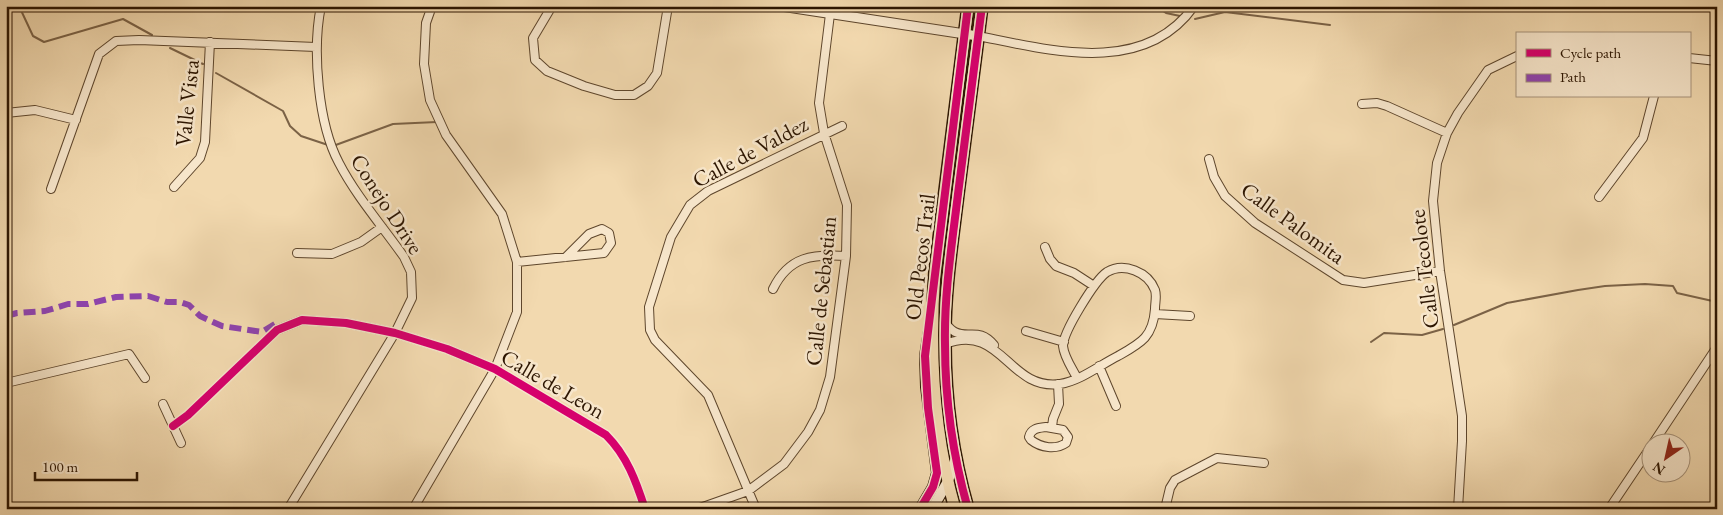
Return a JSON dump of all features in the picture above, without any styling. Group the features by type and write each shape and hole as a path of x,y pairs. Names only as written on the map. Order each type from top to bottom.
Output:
{"main road":[{"name":"Old Pecos Trail","path":"920,509 933,486 937,473 928,408 925,364 968,6"},
{"name":"Old Pecos Trail","path":"932,509 947,483 956,458 949,408 945,344 947,288 982,6"},
{"path":"935,271 937,334 945,344"},
{"path":"932,308 935,408 947,483 955,509"},
{"path":"956,458 968,509"}],"street":[{"name":"Conejo Drive","path":"288,509 395,333 412,298 411,272 404,257 346,177 338,162 326,129 320,94 316,47 321,6"},
{"path":"412,509 495,368 517,312 517,262 502,214 446,135 430,100 424,64 426,23 432,6"},
{"path":"552,6 533,38 535,60 547,71 584,86 615,95 634,94 648,86 657,72 668,6"},
{"path":"780,6 830,10 1077,53 1098,53 1144,45 1165,35 1179,24 1194,6"},
{"name":"Calle de Sebastian","path":"697,509 748,490 784,464 808,432 820,410 830,377 846,256 847,205 824,133 819,103 830,10"},
{"path":"51,189 99,54 116,41 210,42 316,47"},
{"name":"Valle Vista","path":"174,187 200,158 205,142 210,42"},
{"name":"Calle Tecolote","path":"1458,509 1462,416 1440,272 1434,201 1437,163 1447,133 1458,113 1488,70 1516,56"},
{"path":"1690,58 1717,61"},
{"path":"1599,197 1643,138 1653,98"},
{"path":"1362,104 1377,103 1387,106 1447,133"},
{"path":"6,113 35,110 76,120"},
{"name":"Calle de Valdez","path":"756,509 708,395 655,340 650,330 649,307 671,238 690,205 708,191 824,133 842,126"},
{"name":"Calle Palomita","path":"1209,159 1214,177 1225,196 1255,223 1343,280 1364,283 1440,272"},
{"path":"297,253 332,254 362,242 382,227"},
{"path":"517,262 566,257 604,253 611,243 609,234 602,228 593,232 566,257"},
{"path":"1045,247 1050,259 1056,266 1074,273 1094,286"},
{"path":"774,289 780,276 800,259 823,255 846,256"},
{"path":"945,344 960,340 976,340 985,343 1028,378 1047,383 1058,384 1077,378 1136,346 1146,338 1152,328 1156,296 1154,288 1148,279 1135,270 1113,270 1102,277 1094,286 1072,323 1064,342 1065,354 1077,378"},
{"path":"1155,314 1190,316"},
{"name":"Calle de Leon","path":"173,426 188,415 277,330 302,320 346,323 395,333 447,349 495,368 606,435 619,447 636,478 645,509"},
{"path":"945,323 955,332 977,334 987,338 1000,355"},
{"path":"1026,331 1064,342"},
{"path":"1661,432 1717,346"},
{"path":"6,383 129,354 145,378"},
{"path":"1099,366 1116,406"},
{"path":"1052,427 1059,404 1058,384"},
{"path":"163,404 182,443"},
{"path":"1052,427 1063,430 1068,435 1066,443 1055,448 1043,446 1030,440 1030,434 1036,428 1052,427"},
{"path":"1165,509 1170,488 1175,480 1217,458 1264,463"},
{"path":"1609,509 1640,463"}],"waterway":[{"path":"19,6 33,36 44,42 123,19 152,35"},
{"path":"1156,6 1166,13 1180,16"},
{"path":"1195,19 1225,12 1330,25"},
{"path":"170,48 203,64"},
{"path":"216,73 283,111 290,126 301,136 328,145"},
{"path":"333,146 393,124 437,122"},
{"path":"1454,325 1507,303 1605,286 1645,284 1673,286 1677,293 1717,302"},
{"path":"1371,342 1384,333 1422,335 1443,329"}],"marked path":[{"path":"6,316 17,313 45,311 68,304 88,304 116,297 148,296 167,302 180,302 189,305 200,316 222,326 262,332 275,324"}],"cycle path":[{"path":"920,509 933,487 937,473 928,408 925,356 968,6"},
{"path":"968,509 958,469 951,427 946,386 945,325 951,250 982,6"},
{"path":"173,426 188,415 277,330 302,320 346,323 395,333 447,349 495,369 606,435 620,451 630,469 645,509"}]}
